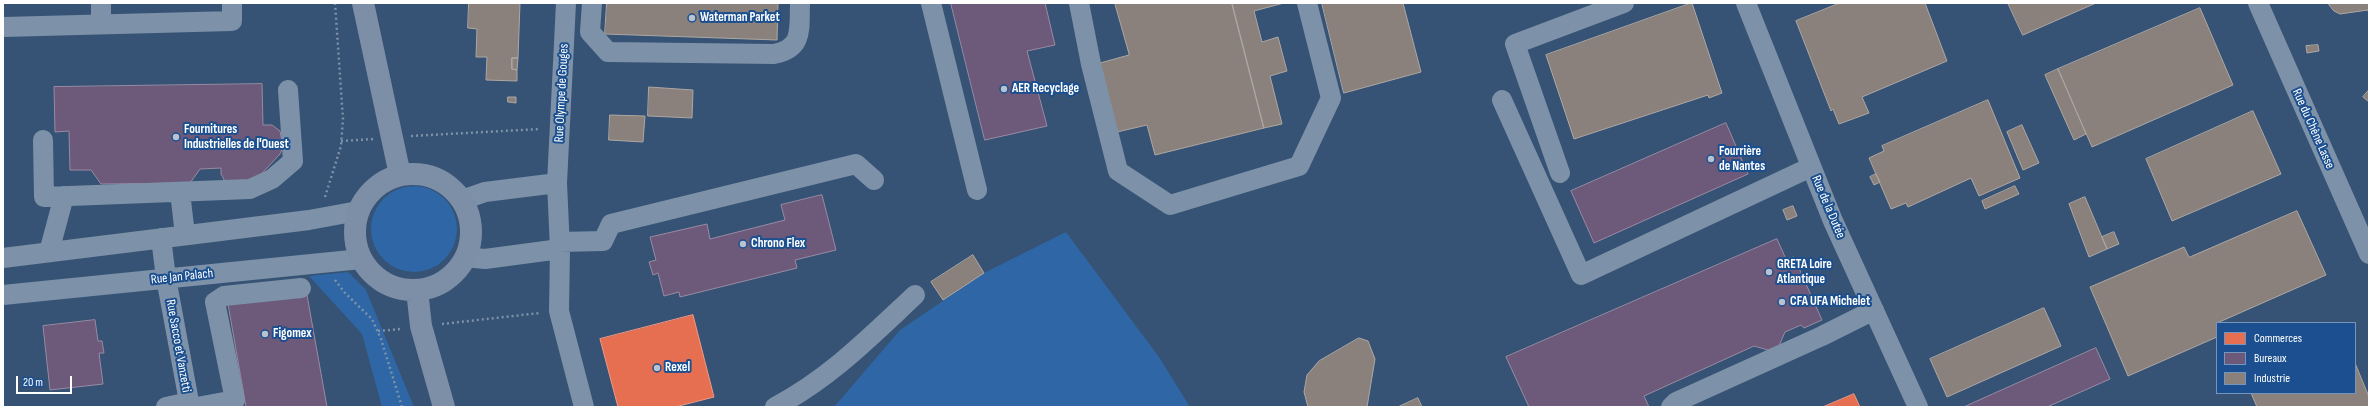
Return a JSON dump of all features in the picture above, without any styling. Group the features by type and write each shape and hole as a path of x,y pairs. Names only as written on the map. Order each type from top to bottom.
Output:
{"main road":[{"path":"363,3 400,175"},
{"path":"424,174 435,177 446,183 462,200 469,214 471,228 470,243 465,257 457,270 445,280 427,288 417,290 398,288 384,282 373,274 362,259 355,235 358,211 370,192 389,178 400,175 424,174"},
{"path":"417,290 421,326 444,407"}],"street":[{"path":"101,3 101,24"},
{"path":"3,27 232,21 232,3"},
{"name":"Rue Olympe de Gouges","path":"566,3 557,183 560,246 559,311 570,348 584,407"},
{"path":"592,3 590,32 608,52 774,54 788,51 798,40 800,3"},
{"path":"931,3 977,190"},
{"path":"1079,3 1091,64 1118,170 1170,205 1299,166 1331,98 1306,3"},
{"path":"1560,173 1515,44 1624,3"},
{"name":"Rue de la Dutée","path":"1746,3 1811,167 1918,407"},
{"name":"Rue du Chêne Lasse","path":"2258,3 2369,254"},
{"path":"44,140 44,197 250,189 272,179 293,161 288,90"},
{"path":"1502,100 1581,275 1811,167"},
{"path":"465,257 486,259 560,246 603,241 611,224 856,164 874,180"},
{"path":"462,200 485,192 557,183"},
{"path":"180,192 185,235"},
{"path":"49,252 64,196"},
{"path":"3,258 320,218 358,211"},
{"name":"Rue Sacco et Vanzetti","path":"161,238 166,278 192,405"},
{"name":"Rue Jan Palach","path":"3,295 362,259"},
{"path":"166,407 235,400 215,302 224,296 301,288"},
{"path":"775,407 806,391 839,366 915,295"},
{"path":"1671,407 1676,402 1822,336 1874,310"}],"path":[{"path":"320,218 341,140 344,119 335,3"},
{"path":"341,140 560,128"},
{"path":"324,262 345,293 372,318 378,331 402,407"},
{"path":"378,331 559,311"}],"shaded area":[{"path":"414,186 430,189 438,193 450,205 454,213 457,229 454,245 450,253 438,265 430,269 414,272 398,269 390,265 378,253 374,245 371,229 374,213 378,205 390,193 398,189"},
{"path":"1066,232 1159,357 1190,407 834,407 900,330 984,273"},
{"path":"348,272 366,290 414,407 382,407 362,334 309,276"}],"building: Commerces":[{"name":"Rexel","path":"693,315 714,397 675,407 618,407 600,339"},
{"path":"1854,394 1860,407 1823,407"}],"building: Bureaux":[{"name":"AER Recyclage","path":"951,3 1045,3 1055,45 1027,51 1047,126 985,140"},
{"name":"Fournitures Industrielles de l'Ouest","path":"262,84 263,125 272,125 280,131 283,147 280,154 254,182 228,187 221,174 221,168 200,169 190,183 101,184 91,170 70,170 69,131 55,132 54,87"},
{"path":"1726,123 1748,174 1594,243 1571,191"},
{"name":"Chrono Flex","path":"822,195 836,250 795,260 797,268 680,297 679,292 664,296 658,273 653,275 649,262 656,260 650,237 707,224 710,239 785,220 781,205"},
{"path":"1777,239 1786,259 1794,257 1822,320 1804,328 1801,325 1785,332 1779,346 1768,350 1754,346 1644,396 1649,407 1529,407 1506,357"},
{"path":"307,295 327,407 246,407 228,304"},
{"path":"95,320 98,341 102,341 104,353 99,353 103,384 50,390 43,326"},
{"path":"2096,348 2110,379 2047,407 1964,407"}],"building: Industrie":[{"path":"469,3 520,3 518,58 512,58 512,69 517,70 517,81 486,80 487,57 476,57 477,29 468,28"},
{"name":"Waterman Parket","path":"607,3 778,3 777,40 605,34"},
{"path":"1115,3 1232,3 1264,128 1155,155 1147,125 1117,132 1100,63 1129,55"},
{"path":"1232,3 1284,3 1254,11 1262,42 1278,37 1287,71 1270,76 1282,124 1264,128"},
{"path":"1322,3 1403,3 1421,72 1344,93"},
{"path":"1692,3 1722,93 1709,98 1708,95 1574,139 1546,55"},
{"path":"1840,3 1925,3 1947,61 1862,97 1869,113 1839,124 1833,109 1831,111 1796,21"},
{"path":"2008,3 2096,3 2023,35"},
{"path":"2328,3 2369,3 2369,15 2368,10 2340,14 2334,11"},
{"path":"2200,8 2233,85 2092,147 2058,69"},
{"path":"2318,45 2319,51 2307,53 2306,46"},
{"path":"512,58 518,58 517,70 512,69"},
{"path":"2058,69 2086,134 2074,140 2045,75"},
{"path":"649,87 693,90 692,118 648,116"},
{"path":"2369,90 2369,102 2363,97"},
{"path":"508,97 516,97 516,103 508,102"},
{"path":"1988,100 2020,178 1979,196 1971,178 1908,207 1906,203 1891,209 1869,158 1884,151 1882,146"},
{"path":"2253,111 2281,174 2172,221 2146,159"},
{"path":"610,115 645,116 643,142 609,140"},
{"path":"2022,125 2039,163 2023,170 2007,132"},
{"path":"1876,174 1880,182 1874,185 1870,177"},
{"path":"2015,186 2019,194 1985,209 1982,201"},
{"path":"2085,197 2107,249 2089,257 2069,204"},
{"path":"1793,206 1797,216 1787,220 1783,210"},
{"path":"2297,211 2326,275 2219,322 2216,322 2216,337 2128,376 2090,287 2184,247 2189,257"},
{"path":"2114,232 2119,244 2107,249 2102,237"},
{"path":"973,255 984,273 943,300 931,282"},
{"path":"2044,308 2061,346 1947,397 1930,359"},
{"path":"1359,338 1368,341 1375,359 1367,407 1308,407 1304,392 1307,375 1319,361"},
{"path":"2356,365 2369,397 2369,407 2257,407 2251,394 2356,394"},
{"path":"1418,398 1422,407 1398,407"}],"place":[{"name":"Waterman Parket","path":"692,18"},
{"name":"AER Recyclage","path":"1004,89"},
{"name":"Fournitures Industrielles de l'Ouest","path":"176,137"},
{"name":"Fourrière de Nantes","path":"1711,159"},
{"name":"Chrono Flex","path":"743,244"},
{"name":"GRETA Loire Atlantique","path":"1769,272"},
{"name":"CFA UFA Michelet","path":"1782,302"},
{"name":"Figomex","path":"265,334"},
{"name":"Rexel","path":"657,368"}]}
